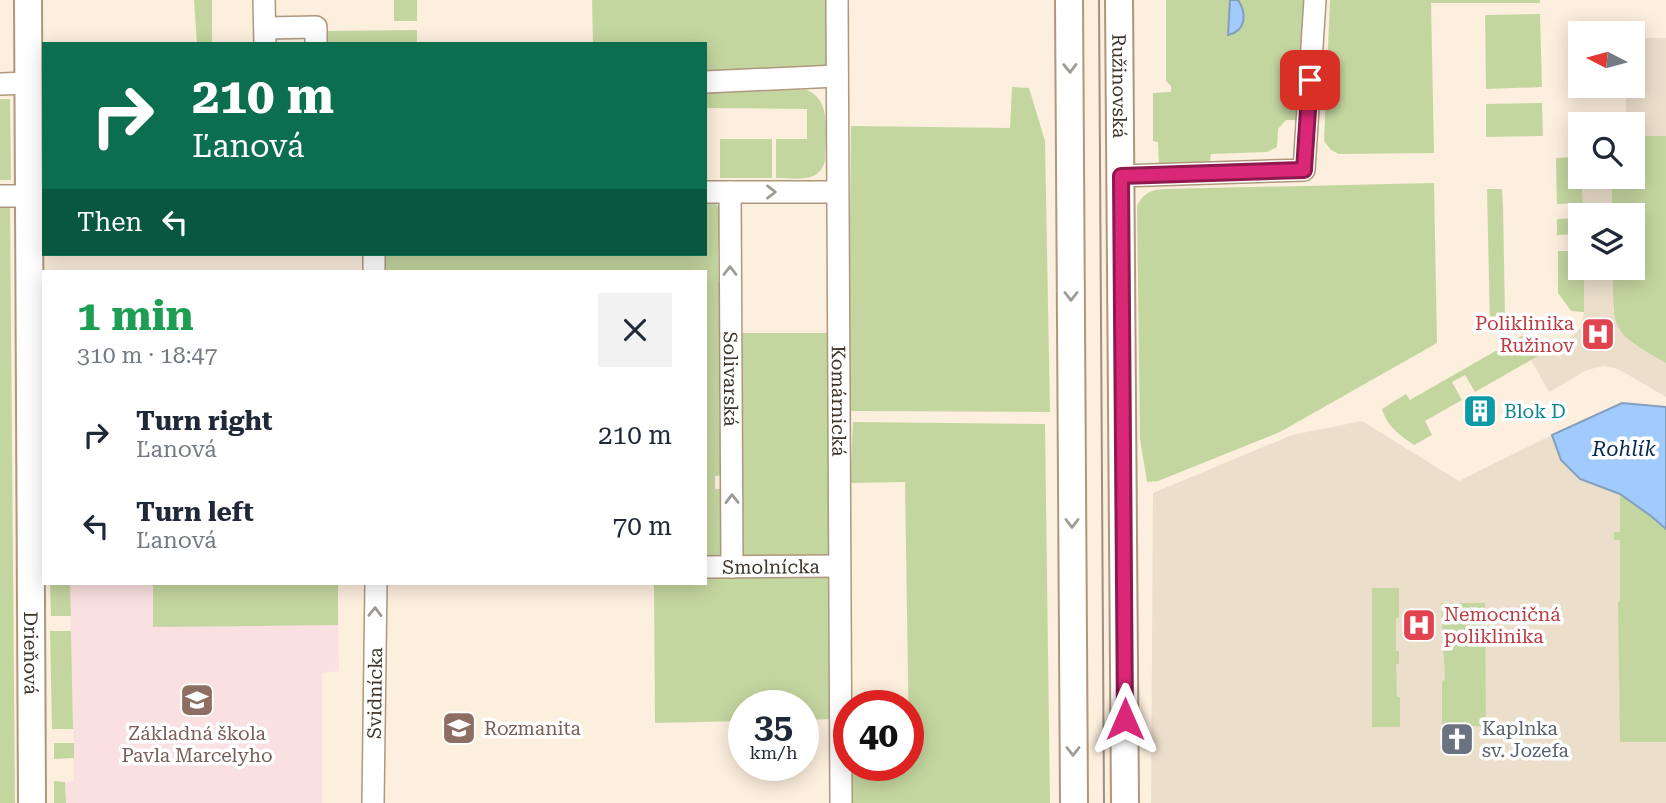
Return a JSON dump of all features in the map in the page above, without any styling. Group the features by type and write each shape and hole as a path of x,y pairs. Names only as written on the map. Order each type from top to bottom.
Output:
{"street":[{"name":"Drieňová","path":"28,0 28,83 36,196 32,803"},
{"path":"264,0 265,36 316,27 316,42"},
{"name":"Komárnická","path":"837,0 841,803"},
{"path":"1069,0 1074,803"},
{"name":"Ružinovská","path":"1119,0 1125,803"},
{"path":"1121,176 1304,170 1315,0"},
{"path":"707,82 837,76"},
{"path":"0,84 28,83"},
{"path":"707,192 837,192"},
{"name":"Solivarská","path":"730,192 732,567"},
{"path":"0,196 36,196"},
{"name":"Smolnícka","path":"707,567 839,566"},
{"name":"Svidnícka","path":"373,803 376,585"}],"shaded area":[{"path":"1645,38 1666,38 1666,136 1645,136 1645,112 1626,112 1626,98 1645,98"},
{"path":"1583,189 1612,189 1612,203 1583,203"},
{"name":"Poliklinika Ružinov","path":"1584,280 1613,280 1613,311 1632,343 1666,363 1666,397 1618,369 1603,366 1587,370 1549,392 1531,360 1571,337 1581,327"},
{"path":"1362,421 1459,481 1552,435 1561,460 1620,494 1666,529 1666,803 1151,803 1153,493 1292,435"},
{"name":"Základná škola Pavla Marcelyho","path":"70,585 338,585 339,671 322,673 322,803 66,803 65,782 74,781"}],"green space":[{"path":"194,0 212,0 212,42 197,42"},
{"path":"394,0 417,0 417,21 394,21"},
{"path":"592,0 829,0 829,71 707,70 707,42 593,42"},
{"path":"1166,0 1304,0 1298,120 1286,120 1278,129 1277,147 1267,152 1211,154 1210,162 1159,165 1158,142 1153,141 1153,93 1171,92 1171,86 1166,81"},
{"path":"1330,0 1540,0 1540,3 1431,3 1434,153 1339,154 1331,150 1324,141"},
{"path":"1540,14 1542,87 1486,89 1485,15"},
{"path":"417,30 417,42 325,42 325,31"},
{"path":"1012,87 1029,88 1045,141 1050,412 848,411 851,126 1010,128"},
{"path":"807,90 815,95 821,102 826,121 825,161 822,168 805,178 776,178 776,139 807,139 807,109 707,108 707,91"},
{"path":"0,99 10,99 11,180 0,180"},
{"path":"1542,103 1543,136 1486,137 1486,104"},
{"path":"1645,136 1666,136 1666,363 1634,344 1618,328 1613,305 1613,280 1645,280 1645,203 1612,203 1612,189 1645,189"},
{"path":"720,139 772,139 772,178 720,178"},
{"path":"1556,158 1568,158 1568,189 1582,189 1583,203 1557,204"},
{"path":"1434,183 1437,343 1280,432 1158,481 1147,482 1140,439 1137,206 1142,198 1151,191 1165,189"},
{"path":"1487,189 1502,189 1503,206 1505,316 1490,324"},
{"path":"707,200 717,205 724,220 727,239 718,239 718,282 727,283 727,387 719,388 719,430 728,430 728,475 715,476 715,489 728,489 729,541 721,558 707,562 707,270 382,270 382,256 707,256"},
{"path":"0,207 10,208 15,803 0,803"},
{"path":"1557,219 1568,219 1568,235 1557,235"},
{"path":"1558,251 1568,251 1568,280 1584,280 1584,312 1571,311 1558,293"},
{"path":"734,333 832,333 833,562 736,563"},
{"path":"1527,333 1531,336 1531,346 1545,352 1475,392 1465,375 1452,382 1462,400 1425,421 1432,435 1414,445 1390,425 1382,409 1406,394 1410,400"},
{"path":"853,422 1045,424 1050,803 850,803 850,781 924,781 924,690 908,690 905,482 850,483"},
{"path":"1620,494 1666,529 1666,742 1620,742 1620,540 1614,540 1614,532 1620,532"},
{"path":"707,572 830,573 830,719 819,719 819,690 728,690 728,721 655,723 654,585 707,585"},
{"path":"50,585 70,585 71,616 51,616"},
{"path":"153,585 338,585 338,625 153,627"},
{"path":"1372,588 1399,588 1396,651 1399,651 1399,664 1396,664 1400,727 1372,727"},
{"path":"1441,603 1485,603 1486,726 1442,727 1442,681 1445,680"},
{"path":"50,631 71,631 73,729 52,729"},
{"path":"54,743 74,743 74,758 54,759"},
{"path":"54,781 65,782 66,803 54,803"}],"water":[{"path":"1230,0 1238,0 1244,16 1238,30 1228,35"},
{"name":"Rohlík","path":"1622,403 1666,407 1666,529 1620,494 1580,479 1561,460 1552,435"}],"tram line":[{"path":"1099,0 1104,803"}],"place":[{"name":"Poliklinika Ružinov","path":"1598,334"},
{"name":"Blok D","path":"1480,411"},
{"name":"Nemocničná poliklinika","path":"1419,625"},
{"name":"Základná škola Pavla Marcelyho","path":"197,700"},
{"name":"Rozmanita","path":"459,728"},
{"name":"Kaplnka sv. Jozefa","path":"1457,739"}],"route":[{"path":"1125,719 1121,176 1304,170 1310,80"}]}
